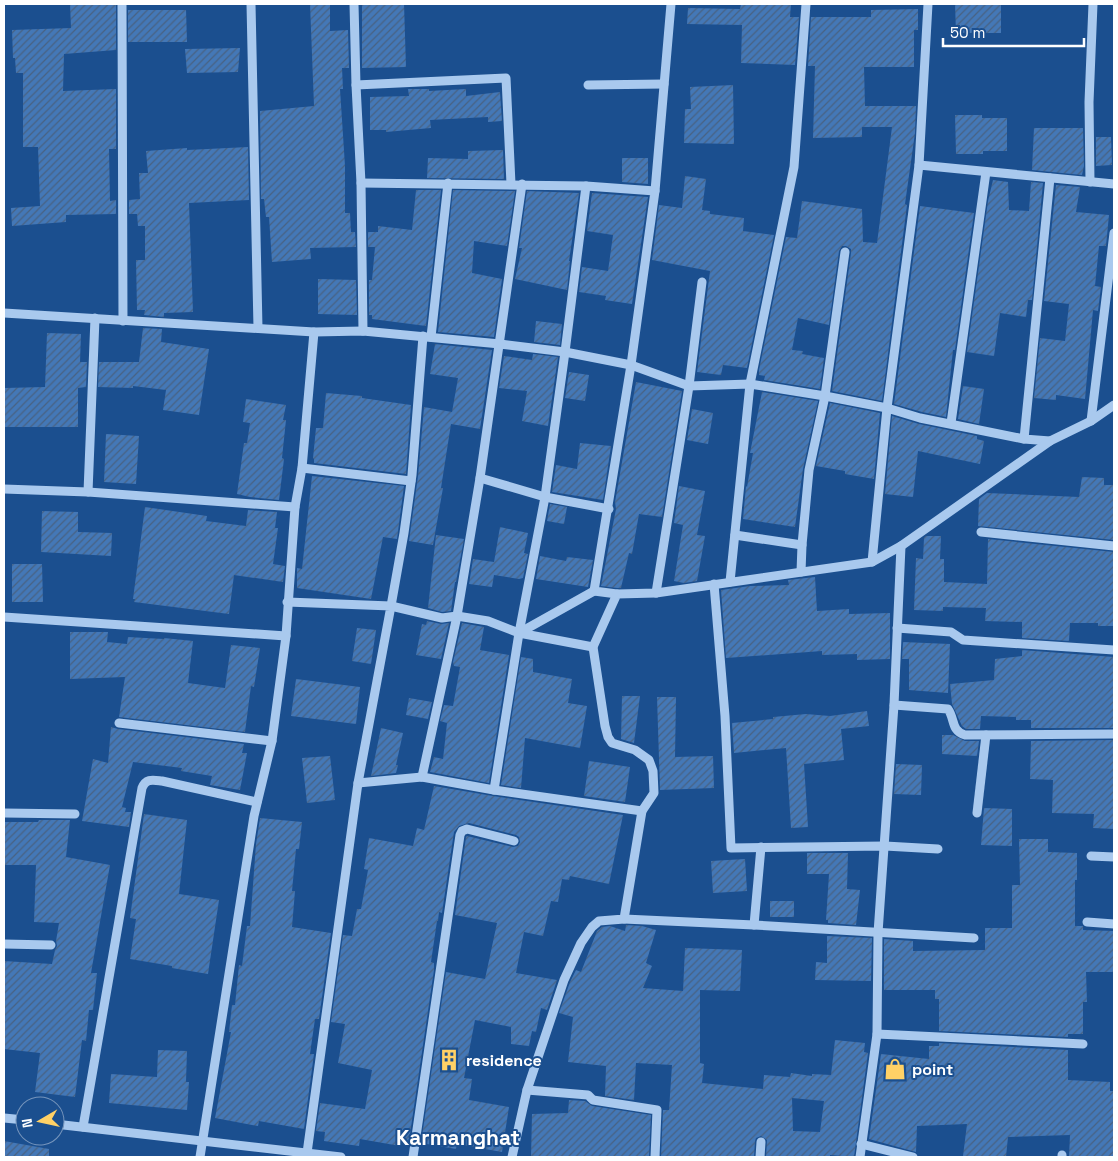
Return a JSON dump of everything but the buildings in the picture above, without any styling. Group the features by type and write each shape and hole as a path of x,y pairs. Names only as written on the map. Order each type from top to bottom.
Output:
{"street":[{"path":"122,4 123,321"},
{"path":"251,4 258,328"},
{"path":"354,4 361,183 363,331"},
{"path":"594,591 609,509 631,365 655,191 671,4"},
{"path":"730,582 750,384 794,168 806,4"},
{"path":"872,562 887,408 919,165 928,4"},
{"path":"1090,182 1089,102 1093,4"},
{"path":"356,85 506,78 510,184"},
{"path":"588,85 664,84"},
{"path":"919,165 1114,184"},
{"path":"951,423 986,172"},
{"path":"1024,439 1050,178"},
{"path":"361,183 522,184 655,191"},
{"path":"307,1153 358,783 404,533 427,337 448,183"},
{"path":"422,777 457,616 480,478 522,184"},
{"path":"494,790 519,633 544,496 586,186"},
{"path":"1091,421 1114,233"},
{"path":"801,572 809,470 825,396 845,252"},
{"path":"656,593 689,386 702,282"},
{"path":"4,313 314,332 363,331 565,352 631,365 689,386 750,384 825,396 887,408 920,418 1024,439 1050,442"},
{"path":"88,492 95,318"},
{"path":"200,1157 257,802 272,741 286,636 287,602 296,507 302,468 314,332"},
{"path":"519,633 594,591 617,594 656,593 872,562 901,546 1050,442 1091,421 1114,405"},
{"path":"302,468 411,481"},
{"path":"480,478 544,496 609,509"},
{"path":"4,489 88,492 296,507"},
{"path":"981,532 1114,546"},
{"path":"735,535 802,545"},
{"path":"860,1157 877,1034 878,933 894,705 901,546"},
{"path":"714,584 725,716 730,848 885,846 938,849"},
{"path":"617,594 593,647 605,726 612,743 635,750 649,760 653,771 654,793 642,811 624,919"},
{"path":"287,602 391,606 442,618 457,616 488,621 519,633 593,647"},
{"path":"4,617 286,636"},
{"path":"897,628 951,632 963,640 1114,650"},
{"path":"894,705 944,708 951,712 954,728 960,734 1114,734"},
{"path":"119,723 272,741"},
{"path":"977,814 986,735"},
{"path":"358,783 422,777 494,790 642,811"},
{"path":"83,1127 144,783 150,780 162,781 257,802"},
{"path":"4,814 75,814"},
{"path":"413,1157 460,835 462,831 467,829 514,841"},
{"path":"754,925 761,847"},
{"path":"1091,856 1114,857"},
{"path":"512,1157 527,1090 564,980 581,944 599,921 624,919 974,938"},
{"path":"1087,922 1114,924"},
{"path":"4,944 51,945"},
{"path":"877,1034 1083,1044"},
{"path":"527,1090 588,1095 593,1100 657,1110 655,1157"},
{"path":"65,1125 341,1157"},
{"path":"760,1157 761,1142"},
{"path":"861,1144 913,1157"}],"place":[{"name":"residence","path":"449,1060"},
{"name":"point","path":"895,1069"}],"district":[{"name":"Karmanghat","path":"458,1138"}]}
